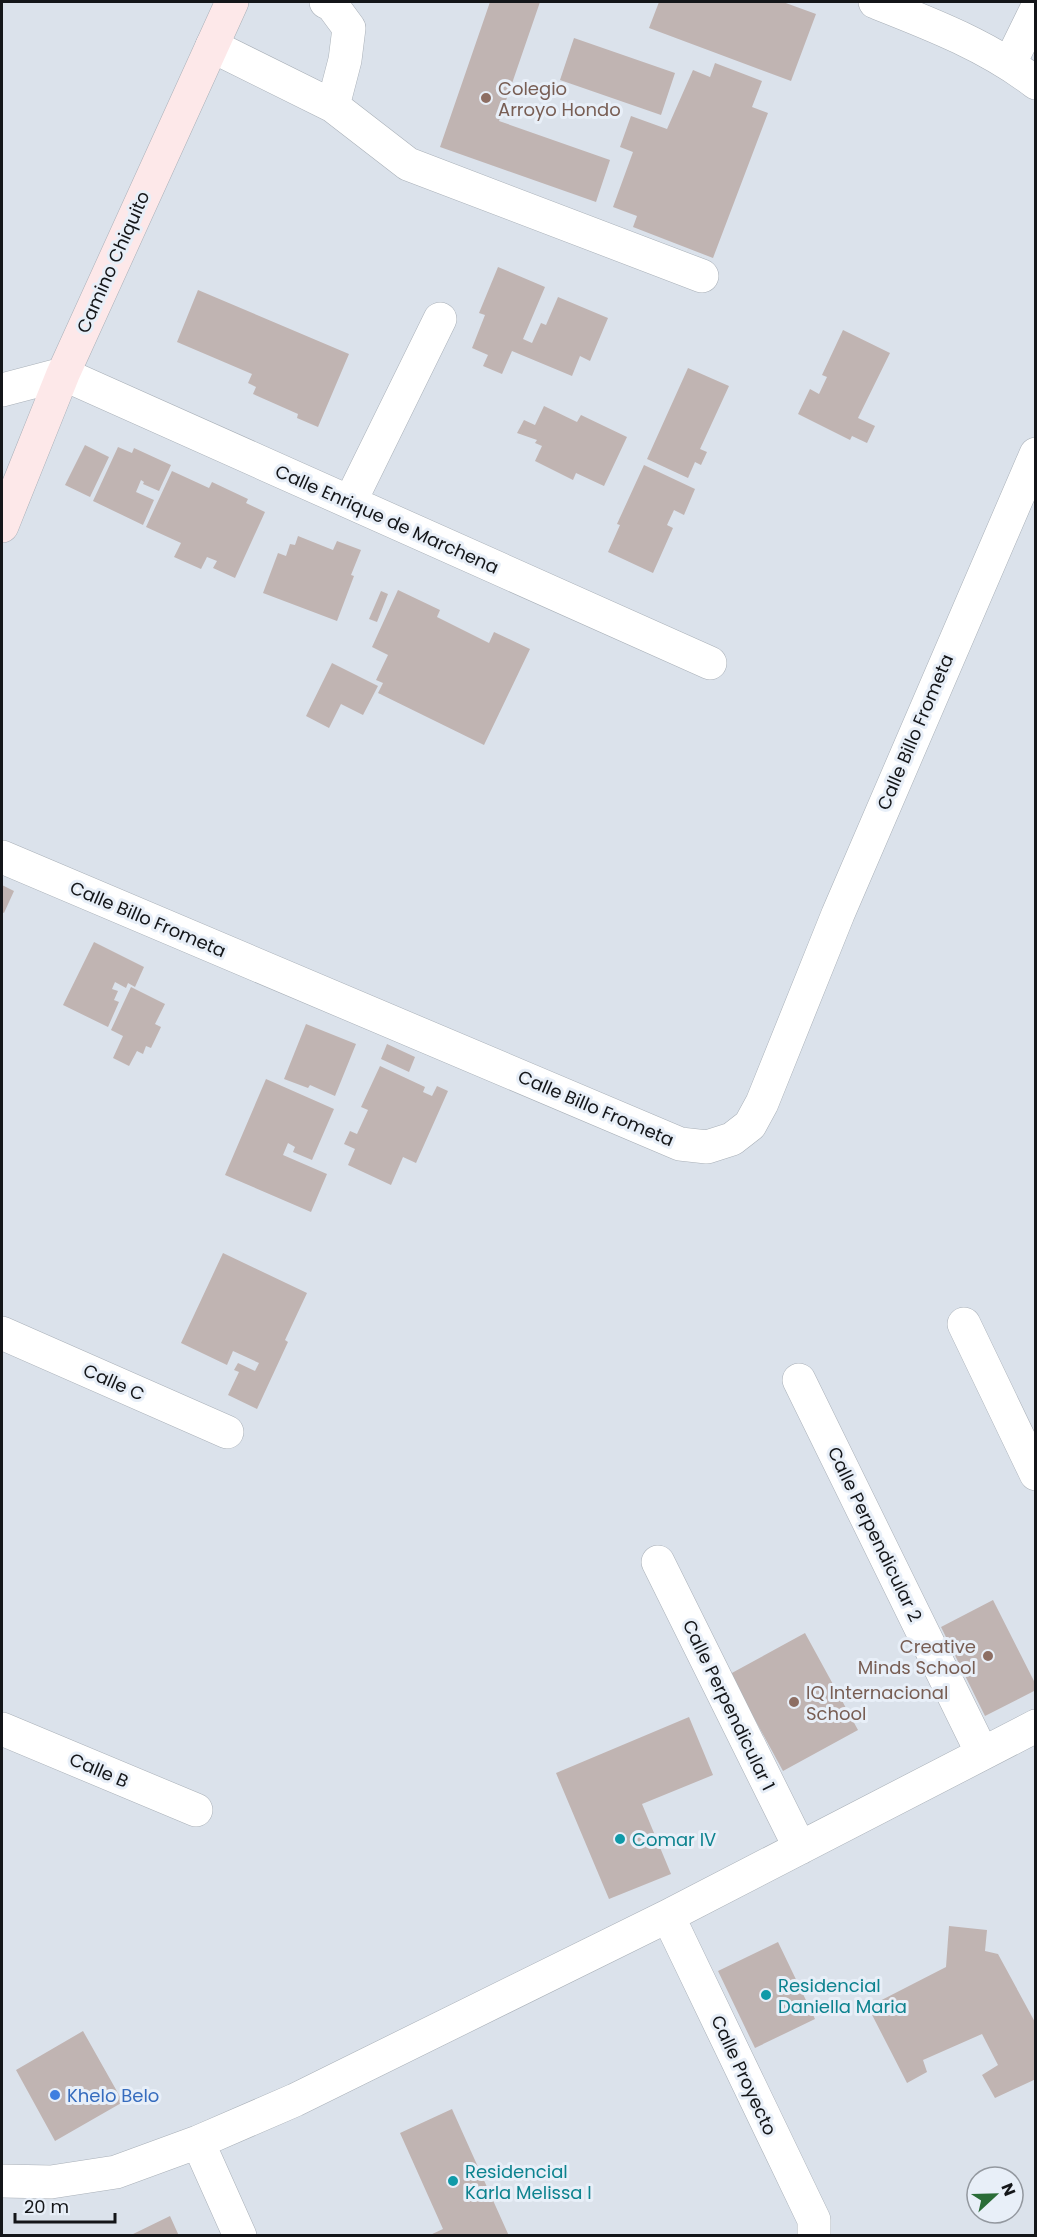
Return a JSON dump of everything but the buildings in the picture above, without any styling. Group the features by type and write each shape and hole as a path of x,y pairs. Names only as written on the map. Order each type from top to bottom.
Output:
{"main road":[{"name":"Camino Chiquito","path":"2,526 63,374 232,2"}],"street":[{"path":"326,2 332,5 349,28 345,60 333,106"},
{"path":"875,2 944,30 1010,63 1035,83"},
{"path":"1010,63 1035,10"},
{"path":"212,46 333,106 408,164 702,276"},
{"path":"350,502 440,319"},
{"path":"2,390 63,374"},
{"name":"Calle Enrique de Marchena","path":"63,374 710,663"},
{"name":"Calle Billo Frometa","path":"2,857 680,1144 707,1147 732,1139 750,1125 762,1102 838,914 1035,454"},
{"path":"963,1324 1035,1474"},
{"name":"Calle C","path":"2,1333 227,1432"},
{"name":"Calle Perpendicular 2","path":"799,1380 982,1753"},
{"name":"Calle Perpendicular 1","path":"658,1562 800,1848"},
{"path":"2,2181 51,2182 116,2172 198,2142 296,2100 668,1916 1035,1726"},
{"name":"Calle B","path":"2,1729 196,1810"},
{"name":"Calle Proyecto","path":"668,1916 814,2220 814,2235"},
{"path":"198,2142 240,2235"}],"place":[{"name":"Colegio Arroyo Hondo","path":"486,98"},
{"name":"Creative Minds School","path":"988,1656"},
{"name":"IQ Internacional School","path":"794,1702"},
{"name":"Comar IV","path":"620,1839"},
{"name":"Residencial Daniella Maria","path":"766,1995"},
{"name":"Khelo Belo","path":"55,2095"},
{"name":"Residencial Karla Melissa I","path":"453,2181"}]}
